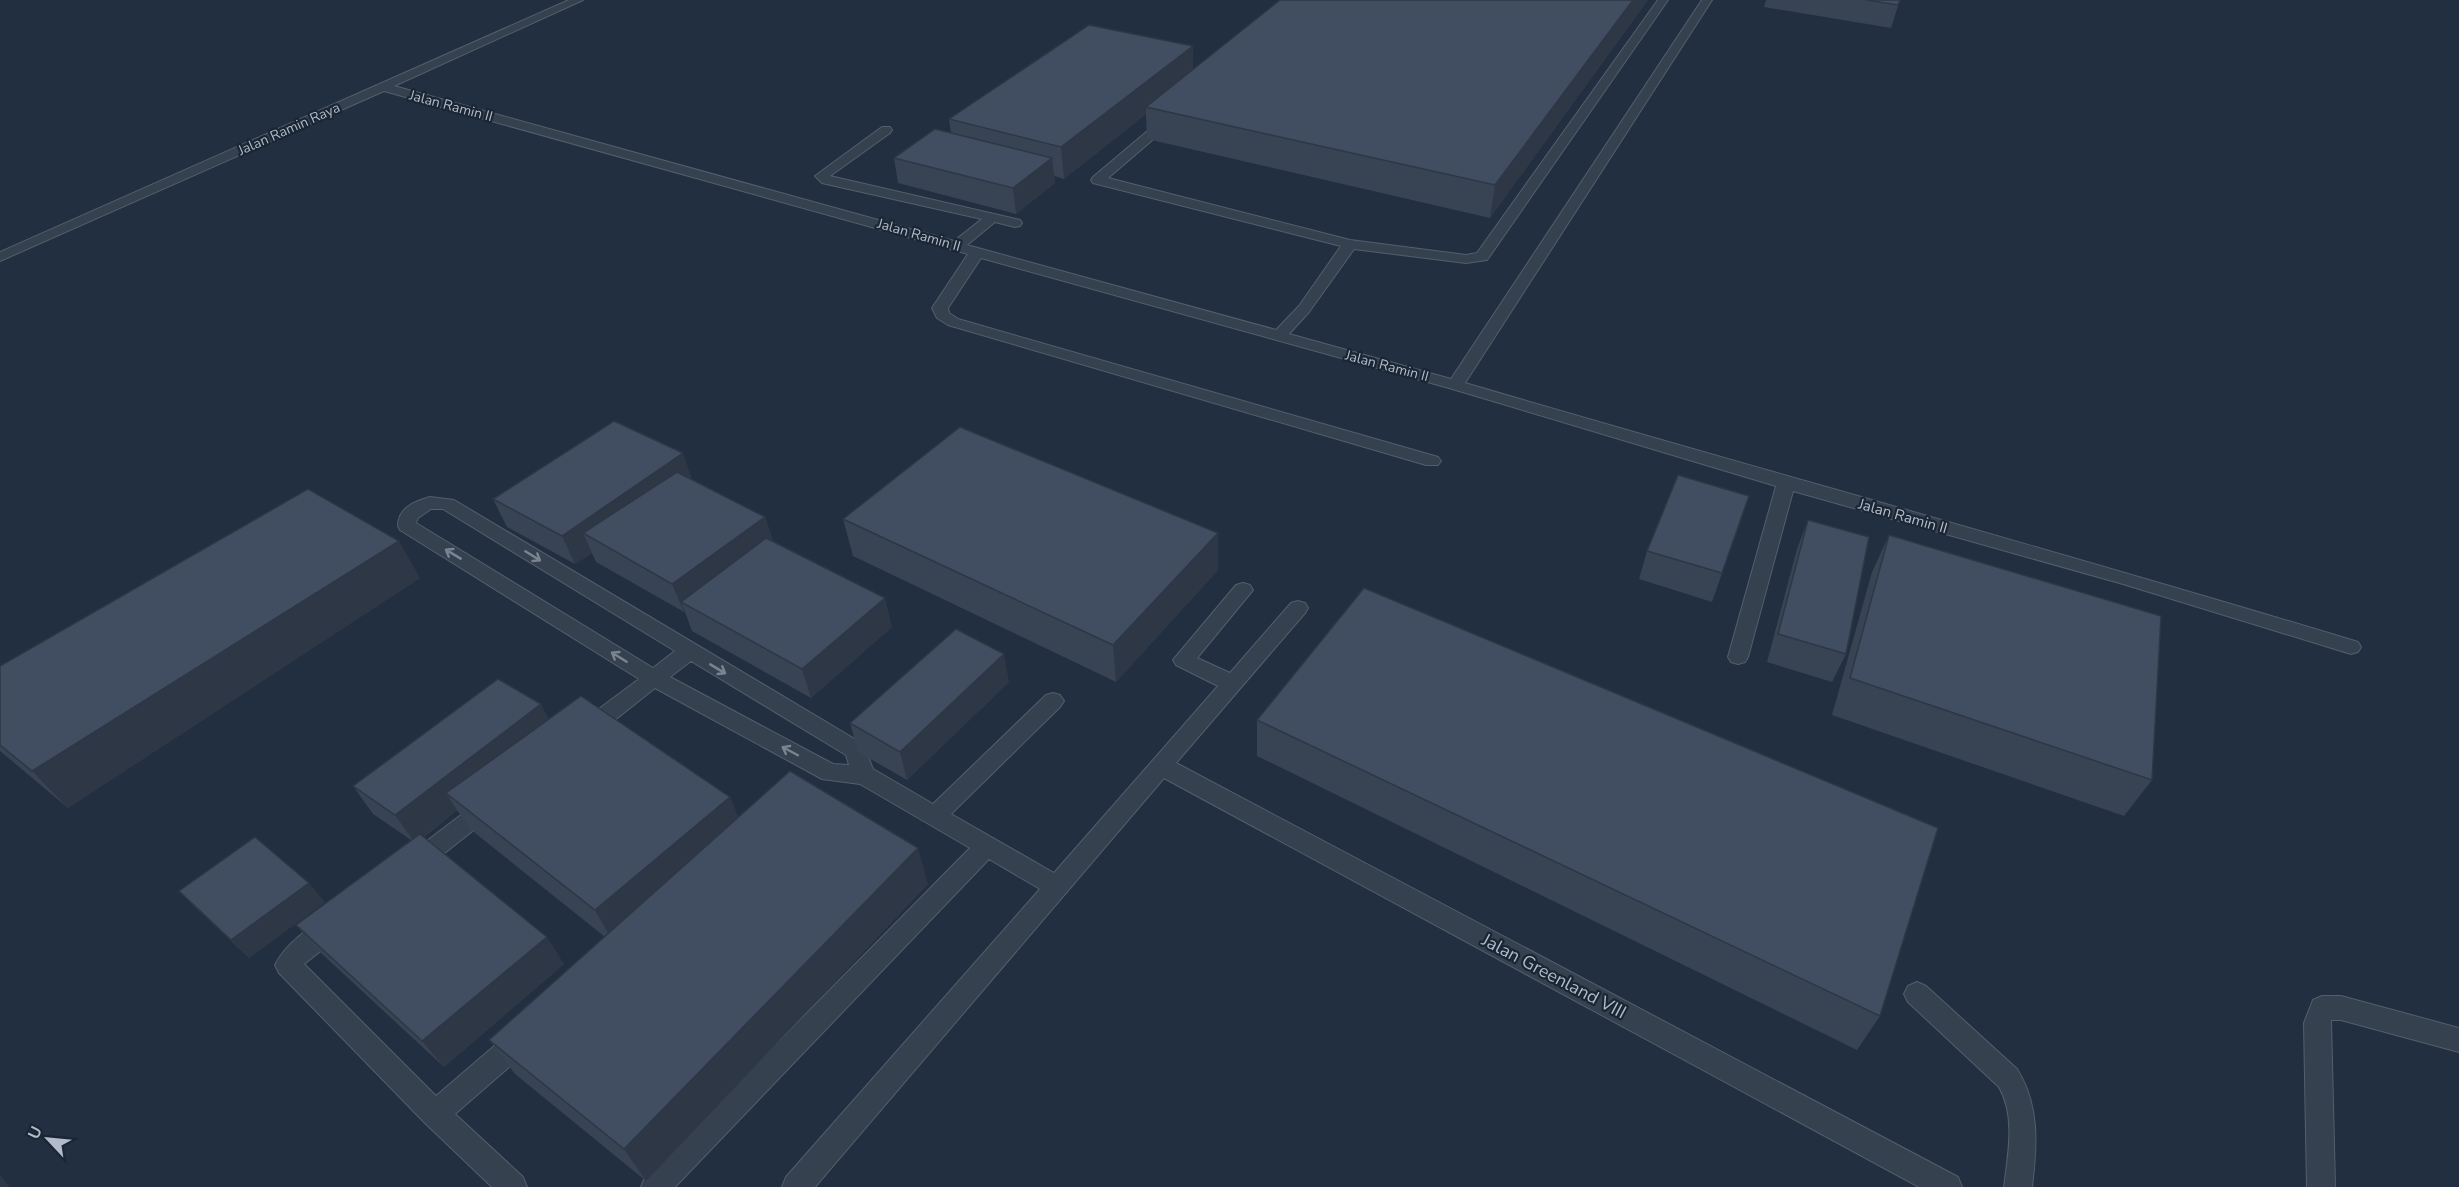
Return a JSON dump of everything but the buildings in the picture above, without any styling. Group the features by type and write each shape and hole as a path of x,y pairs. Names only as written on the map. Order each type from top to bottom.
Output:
{"lane":[{"name":"Jalan Ramin Raya","path":"0,257 578,0"},
{"path":"1174,115 1098,180 1350,244 1466,259 1482,257 1663,0"},
{"path":"1455,385 1707,0"},
{"name":"Jalan Ramin II","path":"383,87 1455,385 1786,483 2129,579 2351,647"},
{"path":"886,130 824,174 823,178 1015,222"},
{"path":"957,246 993,217"},
{"path":"1278,337 1304,309 1350,244"},
{"path":"977,252 940,308 942,315 953,322 1432,461"},
{"path":"1738,657 1786,483"},
{"path":"864,775 855,750 448,504 427,503 414,510 407,518 407,526 821,781 864,775 1056,886"},
{"path":"1232,683 1183,660 1243,590"},
{"path":"796,1187 1298,608"},
{"path":"571,742 688,651"},
{"path":"934,817 1053,701"},
{"path":"821,781 855,750"},
{"name":"Jalan Greenland VIII","path":"1160,765 1948,1187"},
{"path":"395,879 506,793"},
{"path":"655,1187 987,846"},
{"path":"348,915 295,956 288,965 435,1114 513,1187"},
{"path":"1917,994 2008,1078 2019,1094 2023,1148 2018,1187"},
{"path":"2321,1187 2317,1023 2322,1008 2341,1008 2459,1040"},
{"path":"435,1114 543,1022"}]}
